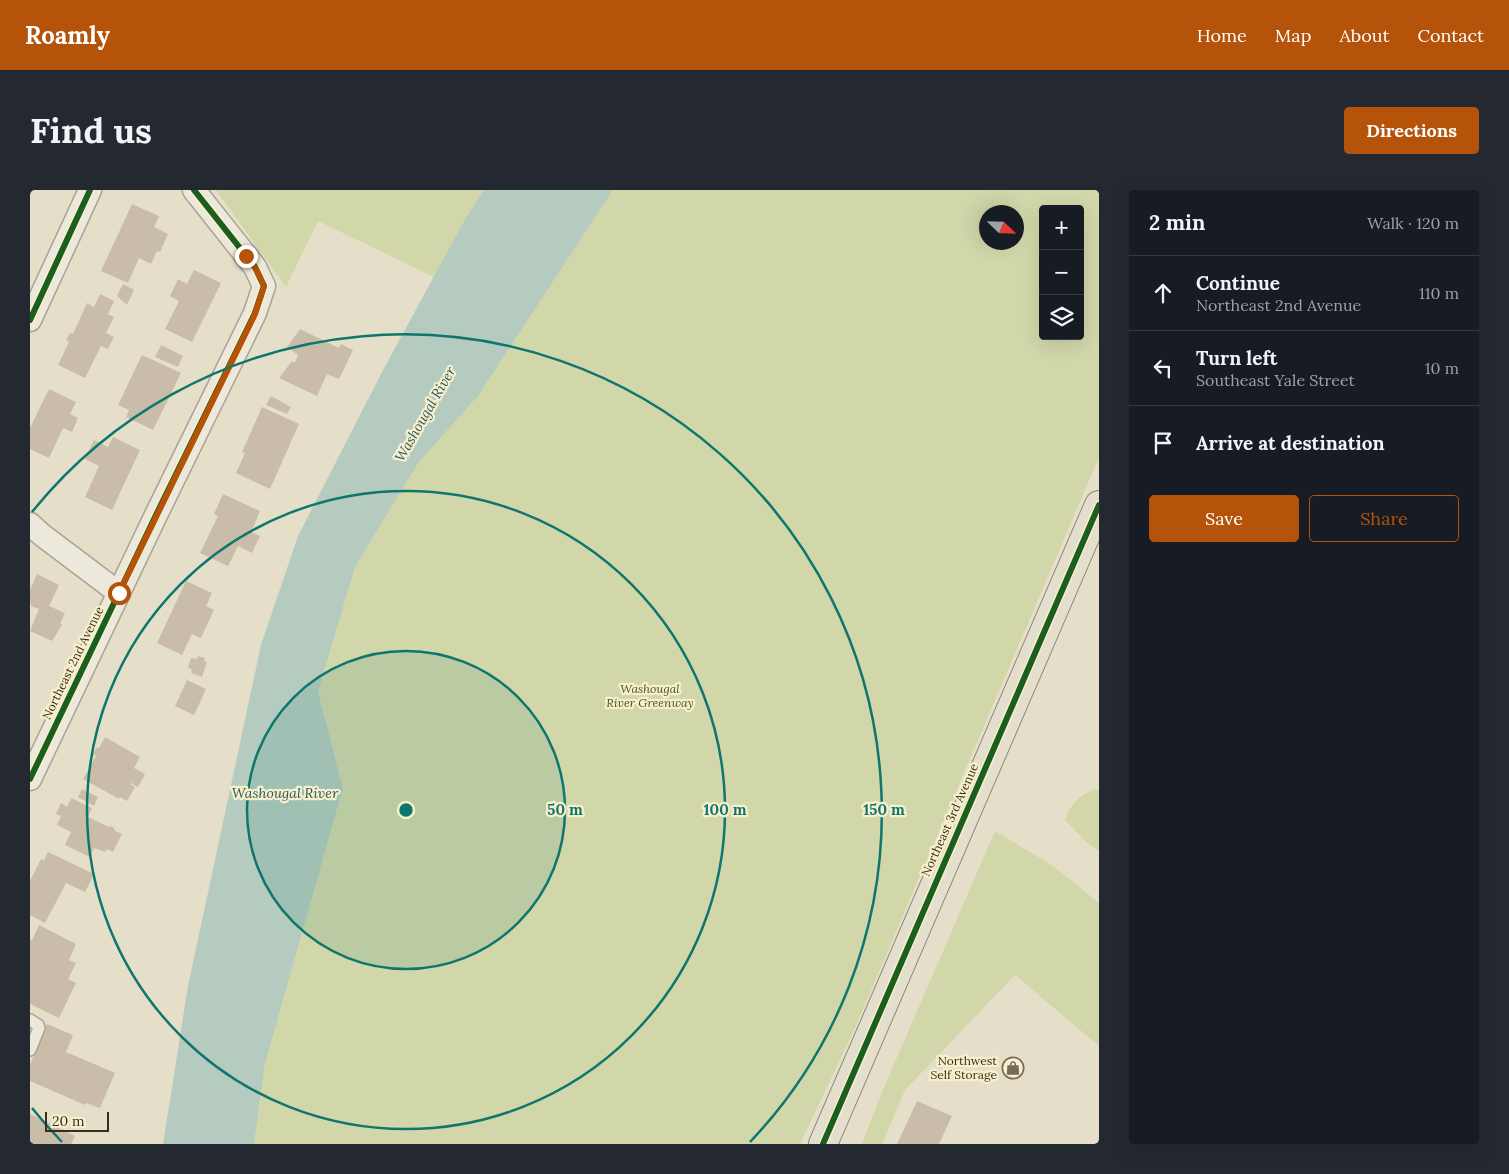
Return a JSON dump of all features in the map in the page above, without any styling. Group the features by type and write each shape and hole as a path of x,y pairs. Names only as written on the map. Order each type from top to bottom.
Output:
{"main road":[{"name":"Northeast 3rd Avenue","path":"822,1144 1099,505"}],"street":[{"path":"30,320 90,190"},
{"name":"Northeast 2nd Avenue","path":"30,779 255,314 264,286 255,267 194,190"},
{"path":"30,524 119,593"}],"lane":[{"path":"30,1020 38,1025 39,1028 30,1050"}],"green space":[{"path":"216,190 484,190 465,219 434,277 318,221 286,287"},
{"name":"Washougal River Greenway","path":"613,190 1099,190 1099,457 855,1028 800,1144 254,1144 265,1064 343,788 318,692 355,567 419,462 478,396"},
{"path":"1094,789 1099,790 1099,851 1087,843 1065,820 1076,801"},
{"path":"995,831 1052,865 1099,903 1099,1046 1015,975 905,1090 882,1144 862,1144 882,1092"}],"water":[{"name":"Washougal River","path":"484,190 613,190 478,396 419,462 355,567 318,692 343,788 265,1064 254,1144 163,1144 188,986 261,645 298,536 381,374 465,219"}],"building":[{"path":"132,204 159,216 154,227 168,234 160,252 157,251 151,264 139,258 128,283 101,271"},
{"path":"194,270 221,283 192,342 165,329 179,301 170,296 178,279 187,284"},
{"path":"123,284 134,290 127,305 117,296"},
{"path":"100,294 114,301 108,314 114,317 106,333 114,337 108,349 101,346 85,378 58,365 69,342 66,340 70,333 73,334 87,303 94,307"},
{"path":"300,329 339,348 341,344 353,350 339,379 327,374 317,396 279,378 292,361 295,363 298,355 287,347"},
{"path":"161,345 183,356 178,367 155,357"},
{"path":"142,355 181,373 153,430 126,417 129,410 118,405"},
{"path":"49,389 76,402 70,414 78,418 72,432 63,428 49,458 30,449 30,428"},
{"path":"271,396 291,407 287,414 266,405"},
{"path":"262,407 299,424 270,489 236,473 245,453 242,452"},
{"path":"113,437 140,450 112,510 85,497 99,466 85,459 94,440 108,447"},
{"path":"223,494 260,511 251,532 260,536 252,553 238,546 228,566 200,553 218,516 214,514"},
{"path":"37,574 59,585 49,606 65,613 60,624 62,625 52,641 30,631 39,609 31,606 30,600 30,590"},
{"path":"186,581 212,593 206,606 214,610 201,638 192,634 182,655 157,643"},
{"path":"198,656 205,658 204,661 207,662 202,677 191,673 192,669 188,668 191,658 197,659"},
{"path":"187,680 206,689 194,715 175,706"},
{"path":"105,737 140,757 134,768 145,774 138,787 130,784 135,787 127,801 120,797 119,799 83,779 96,756 93,754"},
{"path":"82,789 98,797 94,806 78,797"},
{"path":"71,798 92,808 88,817 114,828 115,831 122,834 113,852 107,849 105,852 94,848 90,857 65,845 71,832 57,825 61,816 56,814 61,803 67,807"},
{"path":"48,852 94,874 85,892 66,883 45,923 30,915 30,881 41,859 44,860"},
{"path":"39,925 76,944 69,960 76,963 68,979 76,983 59,1018 30,1004 30,939 32,940"},
{"path":"47,1024 73,1035 66,1052 115,1073 100,1108 86,1103 85,1105 30,1081 30,1065"},
{"path":"917,1101 952,1116 939,1144 897,1144"},
{"path":"30,1114 75,1136 71,1144 30,1144"}],"cycle path":[{"path":"30,320 90,190"},
{"path":"30,779 255,313 264,286 255,267 194,190"},
{"path":"823,1144 1099,505"}],"place":[{"name":"Northwest Self Storage","path":"1013,1068"}],"route":[{"path":"119,593 255,314 264,286 255,267 246,256"}]}
